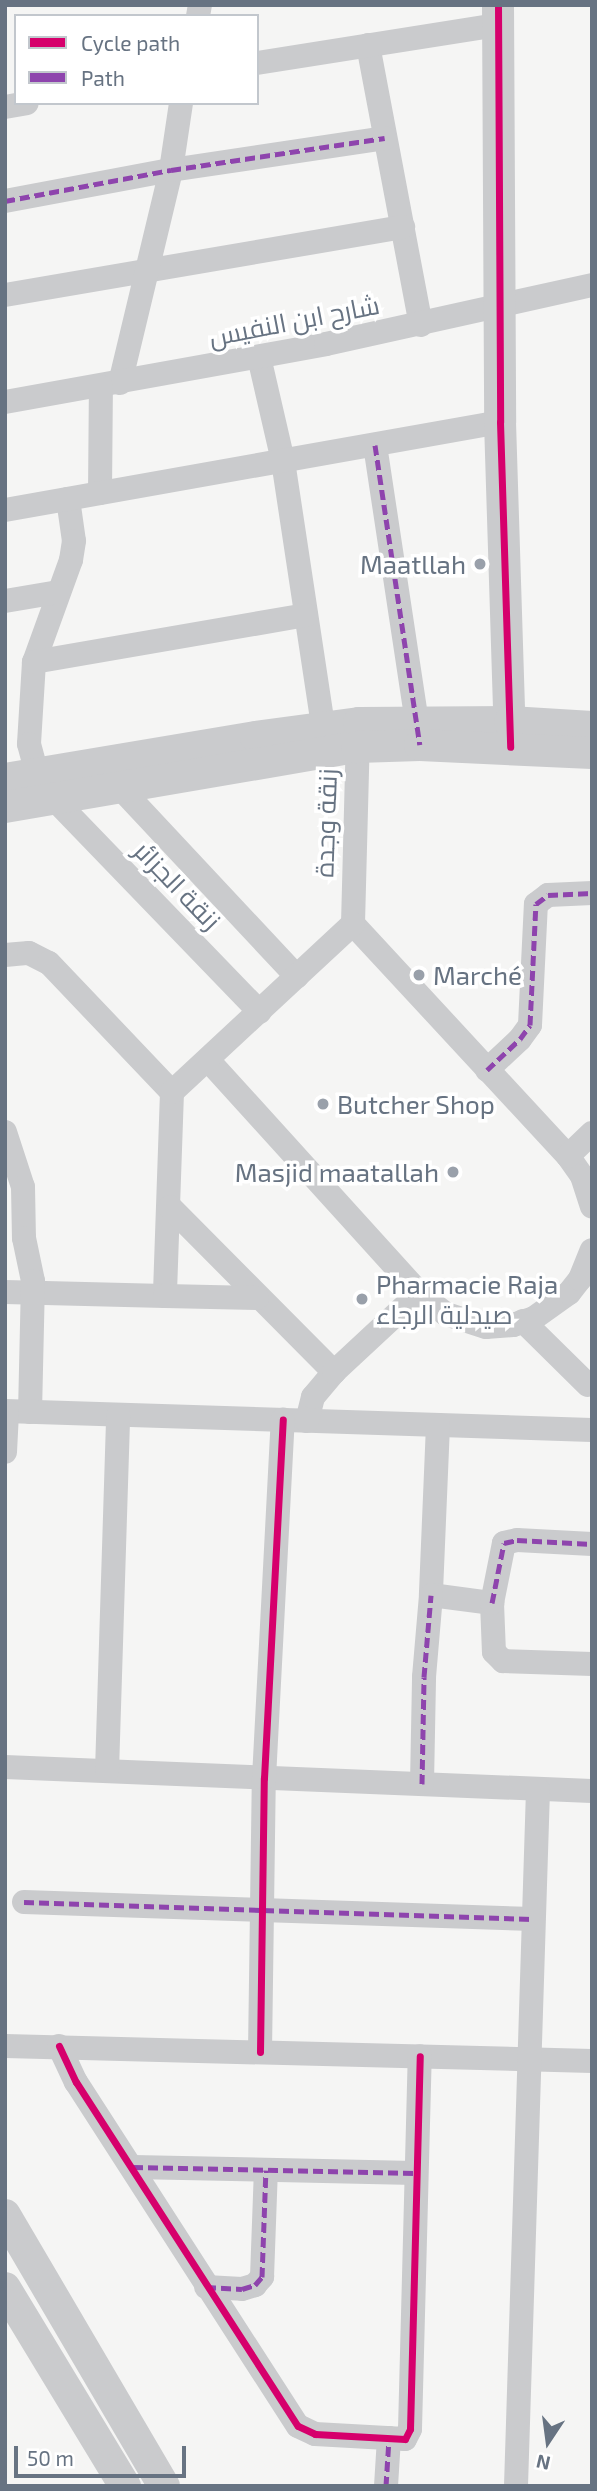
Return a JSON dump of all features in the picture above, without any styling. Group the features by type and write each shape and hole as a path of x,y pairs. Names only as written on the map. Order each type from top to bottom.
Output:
{"street":[{"path":"259,64 368,45 498,15 500,422 510,734"},
{"path":"368,45 421,325"},
{"path":"100,493 111,385 149,270 171,170 181,105"},
{"path":"5,201 171,170 385,138"},
{"path":"5,295 403,227"},
{"name":"شارح ابن النفيس","path":"5,402 111,385 421,325 500,303 592,285"},
{"name":"زنقة وجدة","path":"259,357 283,461 306,615 342,737 353,924"},
{"path":"5,510 500,422"},
{"path":"375,445 419,733"},
{"path":"46,786 29,744 34,662 71,560 74,541 68,499"},
{"path":"5,601 58,592"},
{"path":"34,662 306,615"},
{"path":"5,807 46,786 342,737 419,733 510,734 592,727"},
{"path":"510,734 592,753"},
{"name":"زنقة الجزائر","path":"109,775 297,977"},
{"path":"5,779 46,786"},
{"name":"زنقة الجزائر","path":"46,786 260,1012"},
{"path":"487,1070 520,1039 530,1025 536,904 548,895 592,893"},
{"path":"172,1092 353,924 568,1156 582,1176 592,1206"},
{"path":"5,955 29,953 49,963 172,1092 165,1297"},
{"path":"208,1060 419,1293 446,1314 473,1325 499,1326 523,1321 546,1311 569,1293 580,1279 592,1250"},
{"path":"5,1132 23,1187 24,1238 33,1293 5,1452"},
{"path":"568,1156 592,1133"},
{"path":"170,1208 257,1298 334,1372"},
{"path":"5,1292 257,1298"},
{"path":"260,2052 264,1778 295,1420 334,1372 419,1293"},
{"path":"523,1321 591,1386"},
{"path":"14,1412 592,1430"},
{"path":"107,1771 118,1415"},
{"path":"422,1784 423,1688 431,1595 438,1425"},
{"path":"592,1544 517,1540 504,1543 492,1603 494,1652 503,1661 592,1664"},
{"path":"431,1595 492,1603"},
{"path":"5,1767 592,1791"},
{"path":"516,2486 538,1789"},
{"path":"24,1902 533,1919"},
{"path":"5,2046 592,2061"},
{"path":"59,2046 70,2072 298,2426 315,2434 405,2439 410,2429 420,2056"},
{"path":"133,2167 415,2173"},
{"path":"206,2287 242,2288 255,2285 262,2277 266,2170"},
{"path":"5,2215 164,2486"},
{"path":"5,2288 125,2486"},
{"path":"386,2486 389,2438"}],"marked path":[{"path":"5,201 171,170 385,138"},
{"path":"375,445 420,745"},
{"path":"487,1070 520,1039 530,1025 536,904 548,895 592,893"},
{"path":"492,1603 504,1543 517,1540 592,1544"},
{"path":"422,1784 424,1677 431,1595"},
{"path":"24,1902 533,1919"},
{"path":"133,2167 415,2173"},
{"path":"206,2287 242,2289 255,2285 262,2277 266,2170"},
{"path":"386,2486 389,2438"}],"cycle path":[{"path":"498,5 500,422 510,747"},
{"path":"260,2052 264,1778 283,1420"},
{"path":"59,2046 76,2082 298,2426 315,2434 405,2439 410,2429 420,2056"}],"place":[{"name":"Maatllah","path":"480,564"},
{"name":"Marché","path":"419,975"},
{"name":"Butcher Shop","path":"323,1104"},
{"name":"Masjid maatallah","path":"453,1172"},
{"name":"Pharmacie Raja صيدلية الرجاء","path":"362,1299"}]}
